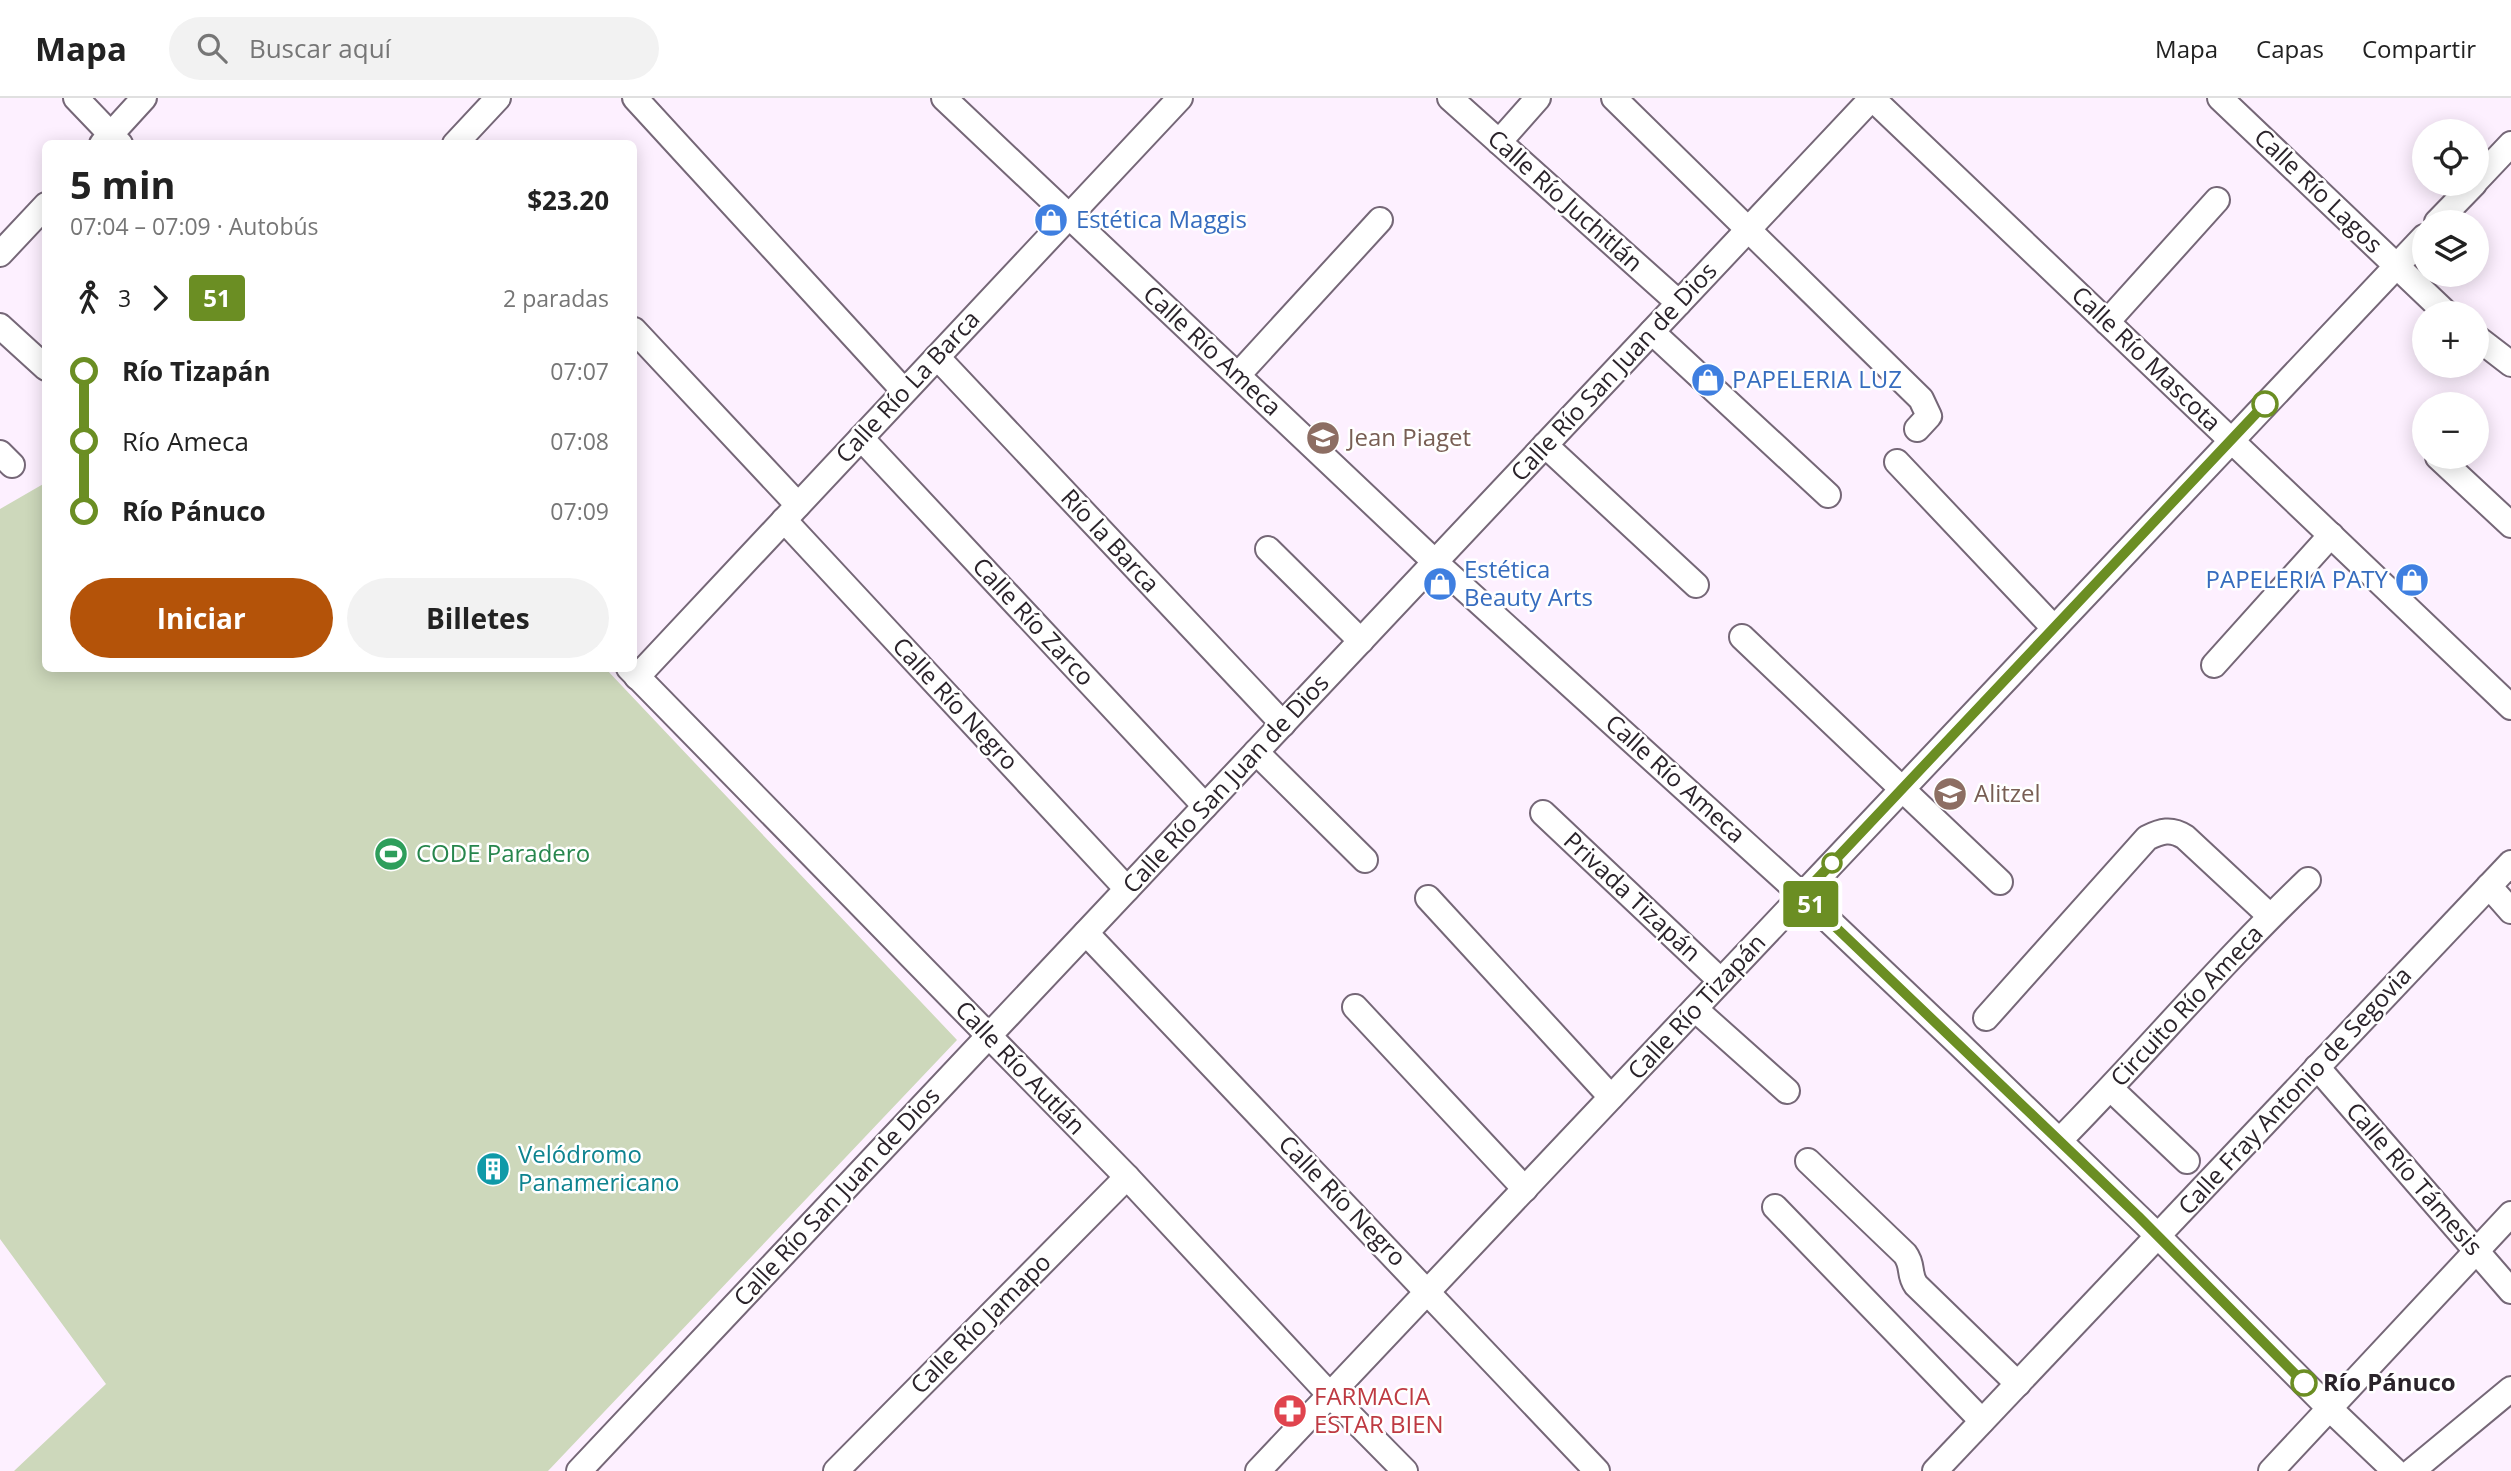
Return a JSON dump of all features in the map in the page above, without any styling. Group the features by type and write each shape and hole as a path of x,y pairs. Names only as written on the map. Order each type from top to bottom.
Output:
{"street":[{"path":"76,98 110,140"},
{"path":"112,140 144,98"},
{"path":"459,140 498,98"},
{"path":"635,98 904,391"},
{"name":"Calle Río Ameca","path":"944,98 1435,562 1802,895 2060,1140 2395,1471"},
{"name":"Calle Río La Barca","path":"637,669 791,512 1180,98"},
{"name":"Calle Río Juchitlán","path":"1450,98 1679,303"},
{"path":"1499,142 1538,98"},
{"path":"1614,98 1925,404 1929,416 1917,429"},
{"name":"Calle Río San Juan de Dios","path":"579,1471 1872,98"},
{"name":"Calle Río Mascota","path":"1872,98 2511,707"},
{"name":"Calle Río Lagos","path":"2220,98 2433,301"},
{"path":"2489,167 2511,144"},
{"path":"2448,210 2462,196"},
{"path":"2107,321 2217,200"},
{"path":"0,254 42,217"},
{"path":"1238,375 1380,220"},
{"name":"Calle Río Tizapán","path":"1258,1471 2412,249"},
{"path":"0,326 42,364"},
{"path":"1652,331 1828,495"},
{"name":"Calle Río Negro","path":"637,333 791,512 1127,889"},
{"path":"2489,347 2511,363"},
{"name":"Río la Barca","path":"937,357 1283,724"},
{"name":"Calle Río Zarco","path":"860,438 1205,806"},
{"path":"1545,445 1696,585"},
{"path":"1897,462 2054,628"},
{"path":"2451,469 2511,525"},
{"path":"2214,665 2331,535"},
{"path":"1268,549 1361,641"},
{"path":"1742,636 2000,882"},
{"name":"Calle Río Autlán","path":"633,673 1127,1177 1330,1395 1405,1471"},
{"path":"1256,752 1365,860"},
{"name":"Privada Tizapán","path":"1543,813 1721,981"},
{"name":"Circuito Río Ameca","path":"1986,1018 2147,838 2156,833 2168,830 2185,837 2270,916 2111,1089 2060,1140"},
{"name":"Calle Fray Antonio de Segovia","path":"1935,1471 2511,863"},
{"path":"2270,916 2308,880"},
{"path":"2489,886 2511,911"},
{"path":"1428,898 1611,1097"},
{"name":"Calle Río Negro","path":"1086,933 1597,1471"},
{"path":"1355,1007 1525,1189"},
{"path":"1695,1009 1787,1091"},
{"name":"Calle Río Támesis","path":"2317,1068 2511,1291"},
{"path":"2111,1089 2187,1161"},
{"path":"1808,1161 1905,1254 1912,1265 1911,1276 1916,1286 2018,1384"},
{"name":"Calle Río Jamapo","path":"836,1471 1127,1177"},
{"path":"1776,1207 1982,1421"},
{"path":"2271,1471 2511,1214"},
{"path":"2412,1471 2511,1389"}],"green space":[{"name":"CODE Paradero","path":"42,485 42,672 609,672 957,1040 548,1471 14,1471 106,1384 0,1239 0,509"}],"bus line":[{"name":"51","path":"2265,404 1802,895 2138,1216 2304,1383"}],"place":[{"name":"Estética Maggis","path":"1051,220"},
{"name":"PAPELERIA LUZ","path":"1708,380"},
{"name":"Jean Piaget","path":"1323,438"},
{"name":"PAPELERIA PATY","path":"2412,580"},
{"name":"Estética Beauty Arts","path":"1440,584"},
{"name":"Alitzel","path":"1950,794"},
{"name":"CODE Paradero","path":"391,854"},
{"name":"Velódromo Panamericano","path":"493,1169"},
{"name":"Río Pánuco","path":"2304,1383"},
{"name":"FARMACIA ESTAR BIEN","path":"1290,1411"}]}
